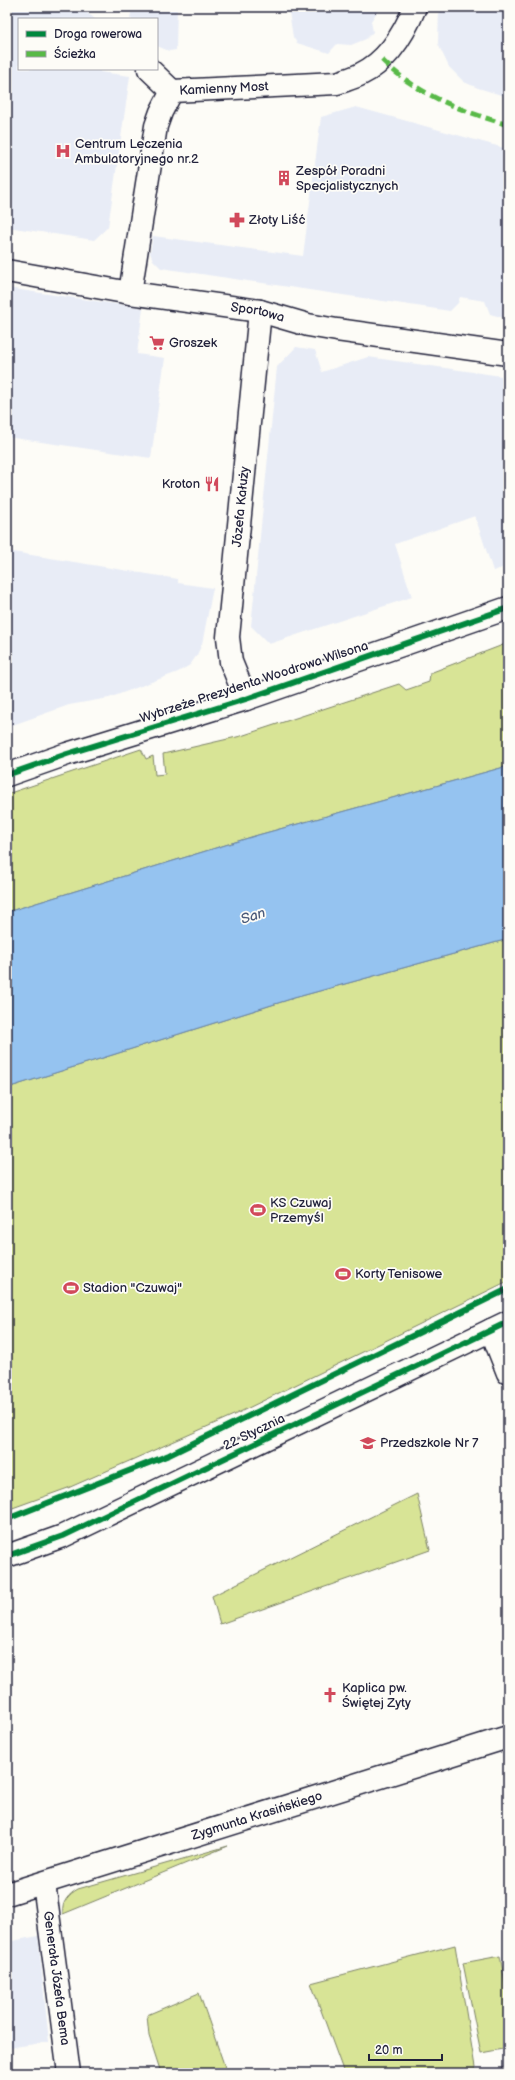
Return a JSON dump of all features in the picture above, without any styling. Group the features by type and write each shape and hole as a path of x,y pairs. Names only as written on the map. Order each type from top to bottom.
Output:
{"street":[{"name":"Kamienny Most","path":"130,293 156,126 161,112 172,91 337,83 361,74 382,60 396,42 415,7"},
{"path":"150,70 172,91"},
{"name":"Sportowa","path":"7,271 130,293 260,311 322,327 508,354"},
{"name":"Józefa Kałuży","path":"246,699 230,662 228,637 260,311"},
{"name":"Wybrzeże Prezydenta Woodrowa Wilsona","path":"7,775 66,754 246,699 508,608"},
{"path":"499,1326 508,1373"},
{"name":"22 Stycznia","path":"7,1556 63,1536 499,1326"},
{"name":"Zygmunta Krasińskiego","path":"7,1894 508,1737"},
{"name":"Generała Józefa Bema","path":"44,1883 69,2073"}],"shaded area":[{"name":"Centrum Leczenia Ambulatoryjnego nr.2","path":"7,7 61,7 85,11 94,18 18,18 18,70 100,70 100,72 130,76 108,227 94,240 7,227"},
{"path":"132,7 177,7 176,50 169,51 158,46 158,18 130,18"},
{"path":"291,7 379,7 379,9 371,21 373,32 366,39 351,45 337,44 329,53 297,43 293,37 289,12"},
{"path":"439,7 508,7 508,97 464,82 449,67 438,44"},
{"path":"356,107 508,149 508,319 490,314 485,301 460,297 458,303 450,311 161,268 153,260 150,253 153,236 303,256 321,117"},
{"path":"7,288 143,308 137,354 165,358 151,458 7,437"},
{"path":"296,347 315,350 322,372 368,357 508,377 508,566 493,571 475,516 395,544 412,597 269,644 251,626 277,367"},
{"path":"7,551 178,579 178,583 213,588 202,644 197,655 190,665 178,672 109,698 69,705 7,727"},
{"path":"38,1936 49,2042 7,2048 7,1942"}],"green space":[{"path":"508,643 508,766 258,835 7,912 7,794 141,749 146,759 153,756 155,775 165,774 163,754 241,736 399,684 406,690 429,682 430,673"},
{"name":"KS Czuwaj Przemyśl","path":"508,939 508,1281 236,1414 68,1488 7,1510 7,1088 294,998"},
{"path":"417,1494 430,1550 220,1624 212,1596"},
{"path":"228,1846 63,1914 64,1902 78,1889"},
{"path":"455,1945 476,2073 344,2073 311,1983"},
{"path":"500,1956 508,1998 508,2048 481,2053 463,1963"},
{"path":"199,1993 227,2073 161,2073 149,2036 147,2015"}],"water":[{"name":"San","path":"508,766 508,939 294,998 7,1088 7,912 258,835"}],"marked path":[{"path":"382,60 396,73 425,92 473,114 508,125"}],"cycle path":[{"path":"7,775 67,754 246,699 508,608"},
{"path":"7,1519 169,1455 508,1289"},
{"path":"7,1556 63,1536 508,1322"}],"place":[{"name":"Centrum Leczenia Ambulatoryjnego nr.2","path":"63,151"},
{"name":"Zespół Poradni Specjalistycznych","path":"284,178"},
{"name":"Złoty Liść","path":"237,220"},
{"name":"Groszek","path":"157,343"},
{"name":"Kroton","path":"212,484"},
{"name":"KS Czuwaj Przemyśl","path":"258,1210"},
{"name":"Korty Tenisowe","path":"343,1274"},
{"name":"Stadion \"Czuwaj\"","path":"71,1288"},
{"name":"Przedszkole Nr 7","path":"368,1443"},
{"name":"Kaplica pw. Świętej Zyty","path":"330,1695"}]}
